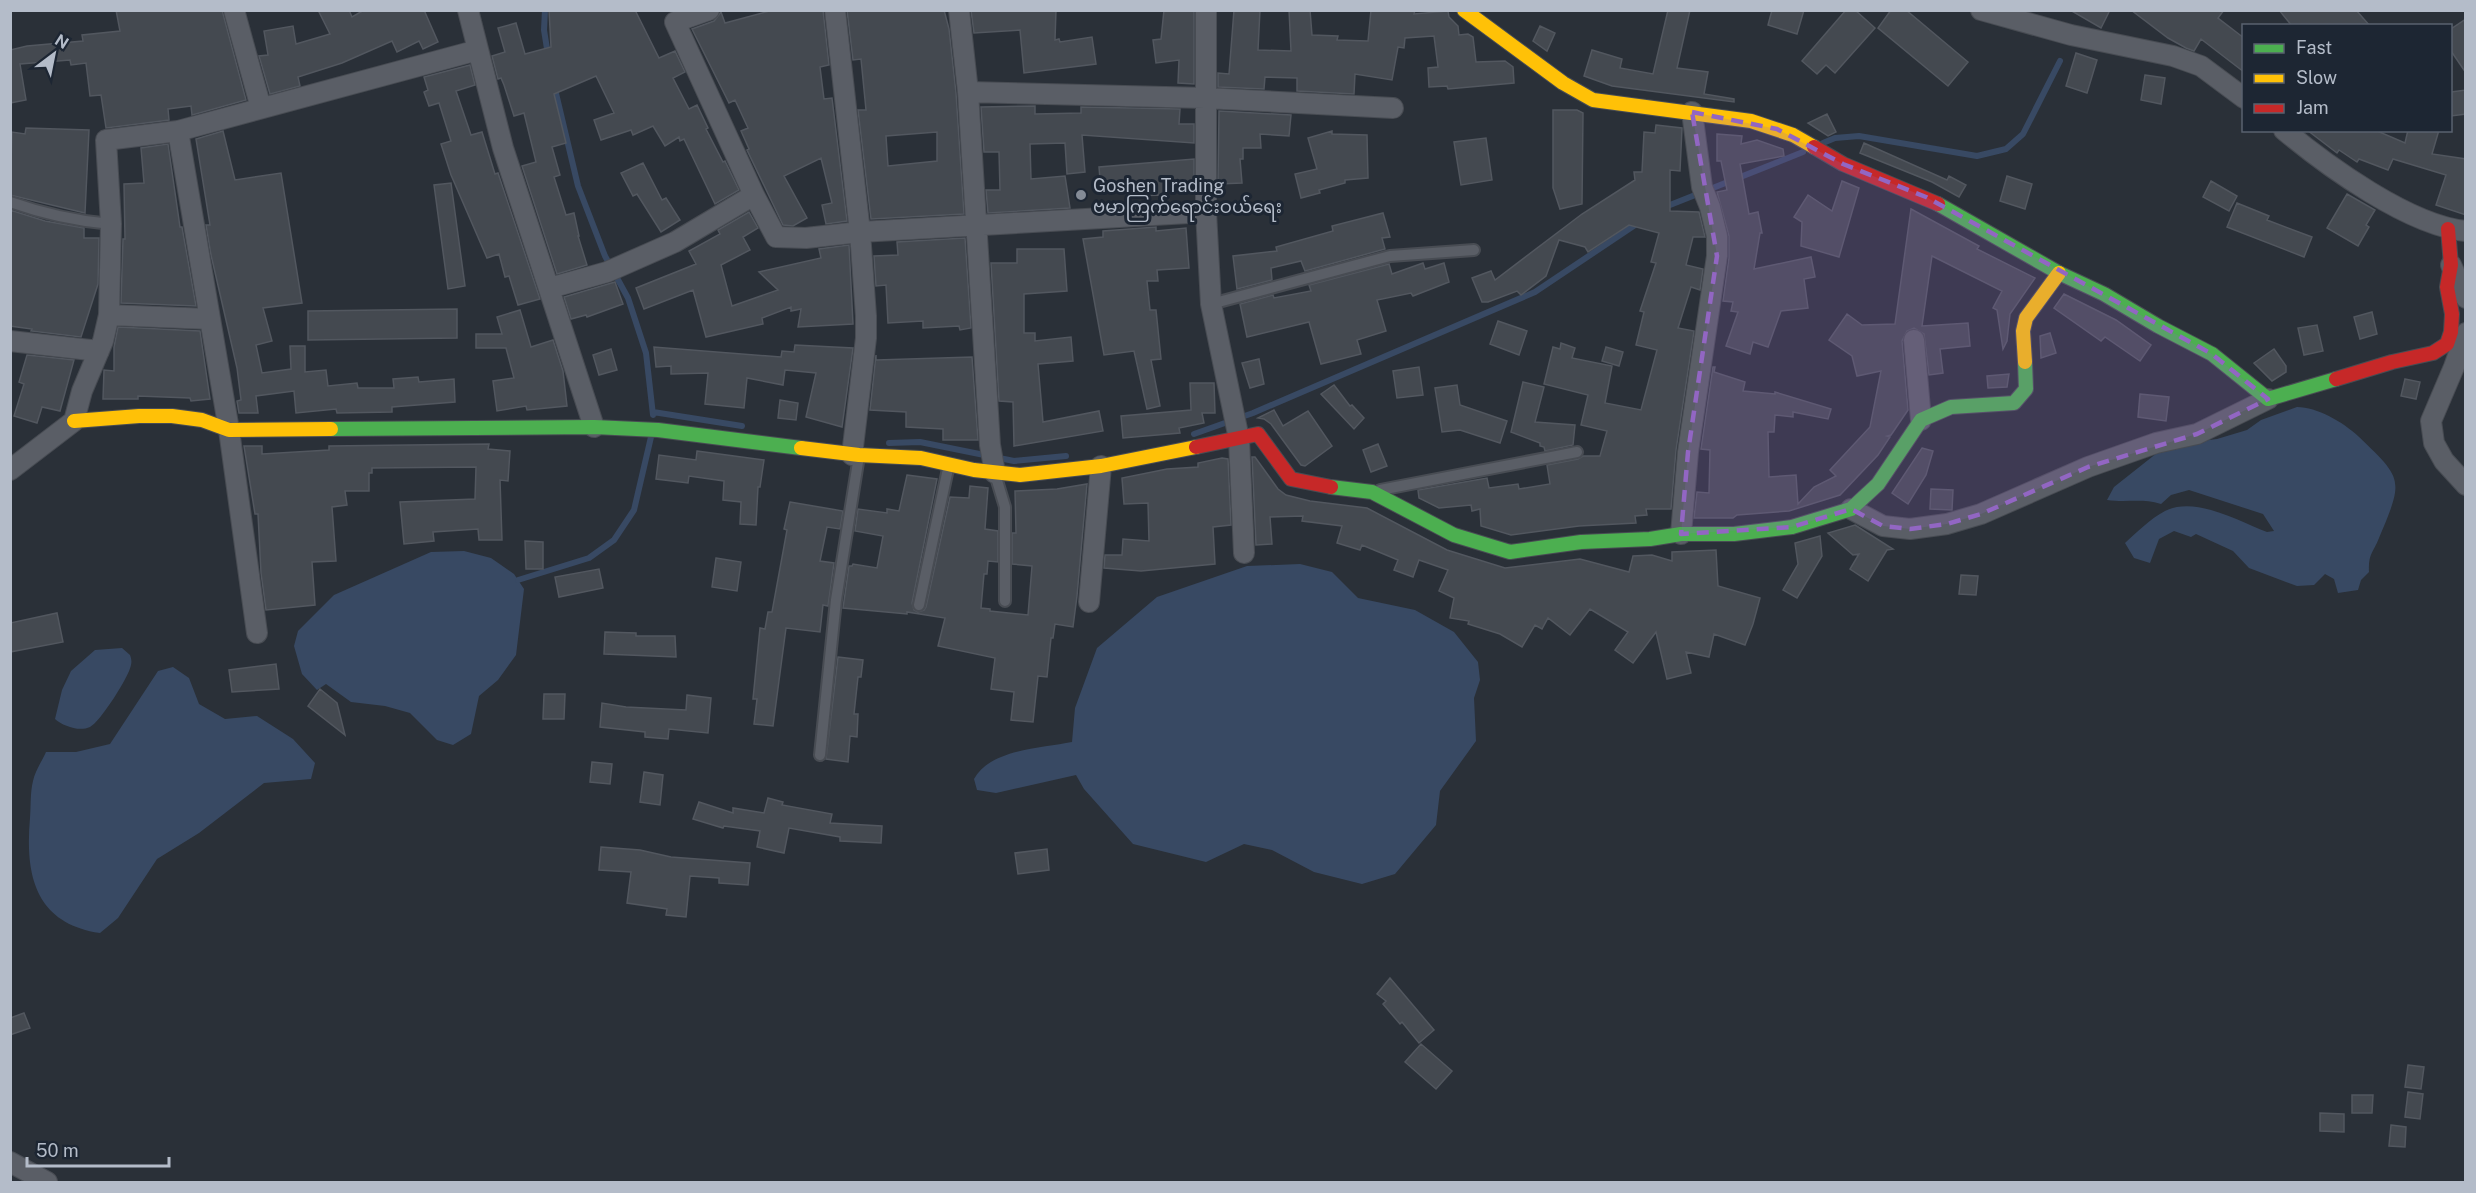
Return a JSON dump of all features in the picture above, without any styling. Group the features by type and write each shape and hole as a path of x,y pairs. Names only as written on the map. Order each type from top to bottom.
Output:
{"street":[{"path":"234,10 261,108"},
{"path":"468,10 503,148 594,427"},
{"path":"834,10 860,232 866,338 854,434 855,455"},
{"path":"959,10 968,92 992,460"},
{"path":"1206,10 1206,213 1211,304 1236,426 1244,553"},
{"path":"1464,10 1563,84 1593,100 1751,121 1792,135 1843,164 1926,197 2059,273 2104,294 2212,354 2268,399"},
{"path":"1982,10 2071,35 2173,56 2201,66 2242,97"},
{"path":"711,11 675,22 754,195 776,237 806,238 860,232 1206,213"},
{"path":"74,421 82,391 103,341 109,315 111,224 106,140 178,130 478,50"},
{"path":"968,92 1205,98 1393,108"},
{"path":"1681,534 1688,452 1717,256 1717,236 1704,193 1692,112"},
{"path":"178,130 229,430 257,633"},
{"path":"1851,509 1883,526 1910,530 1947,524 1981,514 2088,467 2156,443 2198,434 2268,399 2433,352 2447,344 2451,332 2452,314 2447,287 2457,230 2425,220 2379,196 2310,152 2286,132"},
{"path":"550,288 613,269 675,242 754,195"},
{"path":"2451,265 2466,298"},
{"path":"10,470 74,421 139,416 186,417 229,430 594,427 651,430 855,455 921,458 950,464 992,460 1020,474 1101,466 1236,426 1258,434 1291,479 1312,485 1372,492 1454,535 1510,552 1581,542 1650,539 1681,534 1734,534 1792,527 1851,509 1878,484 1921,420 1951,407 2014,403 2026,389 2023,331 2026,318 2059,273"},
{"path":"109,315 210,319"},
{"path":"2466,333 2431,421 2434,443 2444,461 2466,486"},
{"path":"1914,340 1921,420"},
{"path":"10,341 99,351"},
{"path":"1089,602 1101,466"},
{"path":"10,1162 47,1182"}],"lane":[{"path":"10,202 76,221 111,224"},
{"path":"1211,304 1390,256 1474,250"},
{"path":"1372,492 1577,452"},
{"path":"820,755 836,600 855,455"},
{"path":"992,460 1005,507 1005,601"},
{"path":"919,605 950,464"}],"highlighted area":[{"path":"1692,112 1777,129 1843,164 1926,197 2212,354 2268,399 2197,434 2088,467 1981,514 1947,524 1910,529 1883,526 1851,509 1792,527 1681,534 1688,452 1717,256"}],"water":[{"path":"2297,407 2321,412 2352,431 2384,462 2395,481 2393,503 2370,557 2369,572 2361,580 2358,590 2338,593 2334,579 2325,574 2314,585 2297,586 2249,568 2233,551 2196,534 2191,537 2174,531 2159,539 2150,563 2134,558 2125,543 2154,518 2177,507 2203,508 2267,532 2274,531 2263,514 2189,490 2171,495 2161,504 2147,501 2107,500 2114,487 2162,449 2178,444 2217,439 2247,430 2261,420"},
{"path":"464,551 491,558 514,574 524,589 516,655 498,680 479,696 471,734 453,745 437,740 410,713 385,706 351,702 326,684 317,690 302,674 294,646 298,631 334,595 431,552"},
{"path":"1300,564 1332,572 1358,598 1415,610 1454,632 1478,662 1480,680 1474,698 1476,741 1440,791 1436,825 1395,874 1362,884 1314,872 1272,850 1244,844 1206,862 1133,844 1084,789 1076,775 996,793 977,790 974,779 992,761 1032,748 1072,742 1075,708 1097,648 1157,597 1247,566"},
{"path":"122,648 130,655 129,671 113,699 95,723 90,727 76,729 55,719 62,690 71,671 95,650"},
{"path":"173,667 189,678 199,704 225,719 257,716 293,739 315,763 311,779 264,783 199,833 157,859 118,918 100,933 78,928 61,919 48,907 33,877 29,839 31,790 35,774 46,752 76,752 110,744 158,671"}],"building":[{"path":"116,10 222,10 246,100 192,115 191,106 168,109 169,120 106,128 101,95 90,96 86,63 71,65 70,60 20,64 26,100 10,103 10,50 27,46 83,41 82,35 120,31"},
{"path":"318,10 349,10 352,17 364,10 424,10 438,42 423,49 419,41 397,52 392,41 342,63 298,77 300,86 270,94 259,56 268,55 264,31 293,26 296,44 330,34"},
{"path":"549,10 635,10 659,58 675,51 685,72 673,78 689,109 697,105 708,128 706,129 739,190 715,204 684,139 680,141 679,137 665,146 653,126 633,135 631,130 601,140 594,120 614,113 596,76 554,94 566,143 552,147 560,175 554,177 566,215 574,213 587,265 557,274 522,166 536,162 524,113 514,116 501,78 498,79 492,56 505,52 498,28 516,23 525,54 551,47"},
{"path":"773,10 823,10 829,65 820,67 824,99 832,98 847,221 826,224 822,205 832,203 821,158 784,176 807,218 793,226 783,225 747,150 749,149 741,131 748,128 735,100 729,103 692,29 714,21 721,12 725,23"},
{"path":"847,10 944,10 949,29 956,93 964,214 871,219 858,110 866,110 861,59 853,60","holes":["937,132 937,161 888,166 886,136"]},
{"path":"971,10 1056,10 1055,40 1059,39 1060,42 1092,37 1096,64 1024,73 1020,30 974,33"},
{"path":"1164,10 1194,10 1194,84 1178,83 1179,60 1156,63 1153,40 1161,39"},
{"path":"1234,10 1260,10 1258,50 1291,51 1289,10 1310,10 1312,35 1338,36 1337,40 1368,41 1371,10 1415,10 1414,14 1448,11 1449,17 1458,26 1459,35 1468,34 1473,37 1476,62 1505,61 1513,67 1514,83 1448,89 1447,86 1429,87 1428,68 1438,67 1434,36 1405,38 1404,48 1398,47 1392,80 1355,74 1354,94 1297,91 1297,78 1265,77 1264,89 1218,87 1218,73 1229,74"},
{"path":"1668,10 1690,10 1677,68 1708,72 1704,94 1734,99 1734,102 1612,86 1584,76 1592,50 1622,59 1620,68 1653,74"},
{"path":"1772,10 1804,10 1797,34 1768,25"},
{"path":"1846,10 1855,10 1875,28 1835,73 1826,65 1817,74 1802,61"},
{"path":"1891,10 1906,10 1968,62 1948,86 1878,28"},
{"path":"2070,10 2110,10 2101,28"},
{"path":"2131,10 2224,10 2218,18 2242,36 2242,70 2201,39 2194,51 2168,38"},
{"path":"2279,10 2356,10 2368,24 2290,24"},
{"path":"2466,19 2466,73 2452,52 2452,28"},
{"path":"1540,26 1555,33 1547,51 1533,41"},
{"path":"2076,53 2097,60 2087,93 2066,86"},
{"path":"470,65 475,85 456,91 471,135 482,132 540,299 518,305 509,276 505,277 499,254 487,258 451,175 441,144 451,141 439,103 429,106 424,92 428,90 424,77"},
{"path":"2145,75 2165,78 2161,104 2141,100"},
{"path":"2466,90 2466,114 2452,116 2452,92"},
{"path":"1035,106 1035,114 1081,113 1081,107 1180,109 1179,124 1194,124 1194,143 1082,135 1085,172 1067,174 1065,143 1030,144 1031,179 1065,176 1070,208 988,213 986,190 1000,190 999,152 984,152 981,107"},
{"path":"1553,110 1577,110 1583,113 1582,204 1560,209 1553,188"},
{"path":"1219,111 1291,115 1289,136 1260,134 1261,148 1243,148 1243,159 1240,159 1242,183 1218,184"},
{"path":"1827,114 1836,132 1828,136 1808,123"},
{"path":"1656,125 1682,128 1680,171 1670,170 1670,211 1699,212 1705,237 1693,237 1686,265 1703,269 1700,290 1691,287 1678,328 1694,331 1676,450 1671,509 1646,509 1647,515 1635,516 1636,523 1579,526 1511,535 1481,526 1480,509 1472,511 1471,505 1439,508 1419,498 1418,490 1487,478 1489,488 1518,484 1519,489 1550,484 1547,465 1583,456 1600,456 1607,431 1581,425 1588,395 1544,384 1553,347 1560,349 1561,343 1575,348 1572,358 1612,366 1605,403 1641,410 1657,350 1636,345 1644,312 1640,311 1656,263 1651,262 1659,233 1629,225 1588,252 1585,247 1559,240 1546,276 1521,295 1517,291 1482,302 1472,278 1491,271 1495,280 1582,214 1635,180 1634,172 1642,172 1644,132 1655,133"},
{"path":"26,128 89,130 85,213 10,195 12,132 25,134"},
{"path":"223,131 235,180 281,173 302,303 263,308 272,341 256,345 262,373 291,369 290,346 305,346 305,372 326,370 328,386 357,383 358,388 394,388 393,379 418,377 419,382 454,379 455,402 392,407 392,412 337,413 336,409 296,413 294,391 256,396 258,413 239,413 237,401 241,400 237,368 211,255 206,225 210,225 196,139"},
{"path":"1332,131 1332,134 1367,135 1368,178 1345,180 1345,183 1301,198 1295,174 1317,169 1308,138"},
{"path":"2310,132 2380,132 2405,143 2408,132 2438,132 2432,154 2466,159 2466,215 2436,205 2446,175 2393,159 2388,170 2359,159 2357,162 2339,150 2337,153"},
{"path":"1717,134 1742,136 1741,144 1757,140 1783,149 1784,156 1740,164 1749,214 1758,212 1762,233 1760,233 1754,269 1811,257 1815,277 1804,279 1808,308 1781,311 1768,347 1753,342 1750,354 1726,346 1738,312 1731,311 1733,302 1723,301 1729,258 1729,236 1717,192 1727,190 1721,161 1717,161"},
{"path":"1486,138 1492,180 1461,185 1454,142"},
{"path":"1864,143 1947,180 1949,176 1966,185 1959,197 1932,182 1860,153"},
{"path":"168,144 180,227 182,227 196,306 121,303 123,239 125,239 124,184 144,183 141,148"},
{"path":"1194,159 1194,189 1166,190 1166,195 1126,196 1126,189 1101,191 1099,167"},
{"path":"643,163 662,200 666,198 680,220 661,232 637,194 633,196 621,173"},
{"path":"2007,176 2032,184 2025,209 2000,201"},
{"path":"1842,181 1859,188 1839,257 1801,246 1802,222 1794,217 1808,195 1832,211"},
{"path":"2211,181 2237,196 2229,211 2203,197"},
{"path":"451,183 465,286 448,289 434,185"},
{"path":"2347,194 2375,210 2366,225 2369,227 2358,246 2327,228"},
{"path":"2237,203 2269,216 2267,220 2312,237 2304,257 2227,227"},
{"path":"1911,209 1979,246 1977,249 2035,278 2010,314 2007,341 2003,349 1997,310 1993,308 2002,291 1932,256 1922,326 1968,323 1970,346 1940,349 1943,373 1929,375 1924,334 1914,328 1907,331 1902,341 1908,410 1891,435 1887,436 1890,437 1878,455 1840,495 1789,511 1737,515 1733,518 1694,518 1697,492 1709,493 1710,450 1701,449 1713,367 1715,367 1714,372 1745,382 1743,391 1775,394 1775,392 1831,409 1828,419 1793,412 1793,417 1775,415 1774,432 1768,432 1769,477 1796,475 1798,504 1814,487 1836,476 1830,470 1870,427 1881,371 1857,376 1852,356 1829,340 1847,314 1862,325 1895,324"},
{"path":"10,210 45,221 84,228 84,238 99,238 98,284 81,337 10,326"},
{"path":"749,212 758,228 743,237 750,250 721,265 732,306 778,290 759,272 821,258 819,249 849,245 853,324 798,327 801,309 791,311 791,307 762,318 763,324 706,337 693,290 644,309 636,288 696,264 689,251 720,234 718,230"},
{"path":"1383,213 1390,237 1382,238 1385,249 1305,271 1301,261 1271,268 1272,280 1237,289 1233,256 1277,251 1276,247 1333,231 1332,226"},
{"path":"1156,227 1156,231 1186,228 1189,268 1157,270 1158,281 1147,281 1150,310 1156,310 1161,359 1151,360 1160,406 1147,409 1134,351 1104,355 1083,239 1103,237 1103,231"},
{"path":"965,238 971,328 960,330 959,326 923,328 923,321 888,323 886,285 876,286 874,256 898,255 897,242"},
{"path":"1017,249 1064,249 1067,291 1024,294 1024,333 1035,333 1035,341 1071,337 1073,361 1038,364 1043,422 1099,411 1103,431 1014,446 1013,402 999,401 991,263 1017,263"},
{"path":"1423,263 1425,269 1444,263 1449,282 1413,296 1411,293 1377,300 1386,331 1357,340 1361,354 1321,364 1309,322 1247,337 1240,304 1273,295 1274,298 1311,291 1309,285 1389,264 1392,274"},
{"path":"615,282 623,304 587,317 586,315 571,319 564,297"},
{"path":"2064,294 2116,320 2151,345 2140,361 2105,337 2101,341 2054,308"},
{"path":"457,309 457,338 308,340 308,311"},
{"path":"520,310 531,347 553,340 563,371 567,406 527,410 526,406 497,411 493,381 514,378 506,348 476,348 476,334 502,334 497,317"},
{"path":"2372,312 2377,334 2360,339 2354,317"},
{"path":"1498,321 1527,331 1519,355 1490,344"},
{"path":"2317,325 2323,351 2304,355 2298,328"},
{"path":"118,327 200,331 210,399 191,401 190,398 138,396 138,399 103,399 104,370 114,371 114,347"},
{"path":"2050,333 2056,353 2041,358 2040,336"},
{"path":"795,345 853,348 842,427 806,417 816,373 785,370 783,385 747,378 744,408 705,404 708,373 671,374 671,366 656,367 654,347 781,357 782,351 794,352"},
{"path":"1606,347 1623,352 1619,366 1602,361"},
{"path":"611,349 617,370 599,375 593,355"},
{"path":"2274,349 2286,366 2286,372 2272,381 2254,363"},
{"path":"27,355 74,360 60,411 42,407 37,423 14,416 24,384 19,382"},
{"path":"876,355 876,360 972,357 978,440 943,440 943,429 906,427 906,412 870,410"},
{"path":"1259,359 1264,384 1250,388 1242,363"},
{"path":"1419,367 1423,395 1397,398 1393,371"},
{"path":"2009,374 2007,387 1988,388 1987,376"},
{"path":"2405,379 2420,382 2416,399 2401,396"},
{"path":"1523,382 1544,387 1535,422 1575,425 1573,445 1545,451 1540,443 1511,432"},
{"path":"1190,383 1214,383 1215,413 1202,413 1204,423 1179,428 1180,433 1123,438 1121,416 1191,410"},
{"path":"1334,385 1350,406 1352,405 1364,418 1354,429 1321,394"},
{"path":"1457,385 1460,405 1507,421 1500,443 1460,430 1442,432 1435,388"},
{"path":"2140,394 2169,397 2166,421 2138,417"},
{"path":"780,400 798,403 796,420 778,418"},
{"path":"1274,410 1283,426 1308,411 1332,446 1305,466 1301,465 1271,424 1258,418"},
{"path":"489,444 488,449 510,451 508,481 500,480 502,540 479,540 478,529 433,532 434,541 404,544 400,502 475,499 476,467 372,468 372,473 369,473 369,491 345,491 347,505 332,507 336,561 312,562 315,605 266,610 261,573 258,514 255,514 244,446 262,446 262,454 329,450 329,446"},
{"path":"1378,444 1387,466 1371,472 1363,450"},
{"path":"1922,448 1933,451 1926,475 1908,504 1892,493"},
{"path":"697,451 764,460 760,487 758,487 756,525 740,524 741,502 723,500 724,481 689,476 688,483 656,479 659,455 696,460"},
{"path":"1252,457 1255,457 1278,489 1286,495 1310,501 1367,508 1447,550 1505,568 1580,559 1629,572 1633,556 1652,555 1672,561 1672,552 1716,550 1718,586 1760,598 1753,624 1745,645 1714,634 1709,657 1686,652 1691,673 1667,679 1656,632 1633,663 1615,650 1628,632 1590,609 1570,635 1548,618 1542,629 1535,625 1522,647 1500,634 1468,624 1469,621 1450,618 1454,598 1439,591 1448,570 1419,560 1413,577 1394,570 1398,560 1362,545 1360,550 1337,543 1342,526 1302,521 1303,516 1270,517 1272,544 1256,545"},
{"path":"1228,459 1231,525 1213,527 1215,564 1141,571 1104,568 1105,555 1122,555 1123,539 1149,541 1148,503 1124,504 1122,478 1167,469 1198,467 1198,463"},
{"path":"907,475 937,479 912,603 914,610 918,612 926,607 950,497 969,498 970,486 988,488 985,529 998,531 998,562 988,561 987,574 984,574 981,608 1028,615 1032,566 1012,564 1012,533 1016,533 1015,491 1057,489 1087,484 1073,627 1055,624 1053,638 1051,638 1047,677 1038,676 1033,722 1011,720 1014,692 991,689 995,658 938,646 945,618 907,612 907,614 843,608 849,566 853,564 877,568 883,536 855,531 858,509 887,513 887,509 899,511"},
{"path":"1931,489 1953,490 1952,510 1930,509"},
{"path":"790,502 843,511 840,529 827,527 820,561 834,563 828,606 823,605 820,632 786,628 773,726 754,724 757,699 753,699 760,628 765,629 768,612 772,612"},
{"path":"1855,525 1893,549 1887,550 1868,581 1850,569 1859,554 1853,555 1828,533"},
{"path":"1820,536 1822,556 1797,598 1783,590 1798,564 1795,543"},
{"path":"525,541 543,542 543,569 526,569"},
{"path":"716,558 741,562 737,591 712,587"},
{"path":"599,569 603,588 559,597 555,577"},
{"path":"1961,575 1978,576 1976,595 1959,594"},
{"path":"57,613 63,642 10,652 10,623"},
{"path":"605,632 636,633 636,636 675,636 676,657 604,654"},
{"path":"838,657 863,660 861,677 858,677 854,714 858,714 857,737 850,736 848,762 826,759"},
{"path":"276,664 279,689 232,692 229,670"},
{"path":"320,689 337,703 345,735 308,706"},
{"path":"544,694 565,694 564,719 543,719"},
{"path":"687,695 711,698 708,733 669,729 668,739 645,737 645,732 600,727 602,703 626,707 686,710"},
{"path":"592,762 612,764 610,784 590,782"},
{"path":"644,772 663,775 660,805 640,802"},
{"path":"768,798 783,802 782,805 832,814 830,823 882,826 881,843 840,841 840,837 789,828 784,853 757,847 760,831 724,826 723,828 693,819 699,802 733,813 733,808 764,813"},
{"path":"601,847 640,850 671,857 750,863 748,885 719,883 719,878 690,876 686,917 666,915 667,909 627,903 631,872 599,870"},
{"path":"1047,849 1049,870 1018,874 1015,853"},
{"path":"1390,978 1434,1030 1419,1043 1383,1004 1386,1001 1377,994"},
{"path":"24,1013 30,1028 10,1035 10,1018"},
{"path":"1421,1044 1452,1071 1436,1089 1405,1062"},
{"path":"2408,1065 2424,1067 2421,1089 2405,1087"},
{"path":"2408,1092 2423,1094 2420,1119 2405,1117"},
{"path":"2352,1095 2373,1095 2372,1113 2352,1113"},
{"path":"2320,1113 2344,1114 2344,1132 2320,1131"},
{"path":"2391,1125 2406,1127 2405,1147 2389,1146"}],"waterway":[{"path":"545,10 544,30 548,55"},
{"path":"1823,143 1835,138 1859,136 1977,156 2006,149 2023,134 2060,61"},
{"path":"554,85 578,186 605,256 628,298 646,353 653,415"},
{"path":"1665,207 1803,152"},
{"path":"1194,434 1253,413 1535,292 1638,223"},
{"path":"653,412 742,426"},
{"path":"518,580 589,558 614,540 634,510 651,437"},
{"path":"889,443 920,442 1014,461 1066,456"}],"traffic: fast":[{"path":"1938,204 2059,273 2104,294 2212,354 2268,399 2336,379"},
{"path":"1331,487 1372,492 1454,535 1510,552 1581,542 1650,539 1681,534 1734,534 1792,527 1851,509 1878,484 1921,420 1951,407 2014,403 2026,389 2025,362"},
{"path":"331,429 594,427 658,430 801,448"}],"traffic: slow":[{"path":"1464,10 1563,83 1593,100 1751,121 1793,135 1814,147"},
{"path":"2025,362 2023,331 2026,318 2059,273"},
{"path":"74,421 172,416 202,420 229,430 331,429"},
{"path":"801,448 859,455 921,458 974,470 1020,475 1101,466 1196,447"}],"traffic: jam":[{"path":"1814,147 1843,164 1938,204"},
{"path":"2336,379 2392,362 2433,353 2447,344 2451,332 2452,314 2447,287 2451,265 2448,229"},
{"path":"1196,447 1258,434 1291,479 1331,487"}],"place":[{"name":"Goshen Trading ဗမာကြက်ရောင်းဝယ်ရေး","path":"1081,195"}]}
